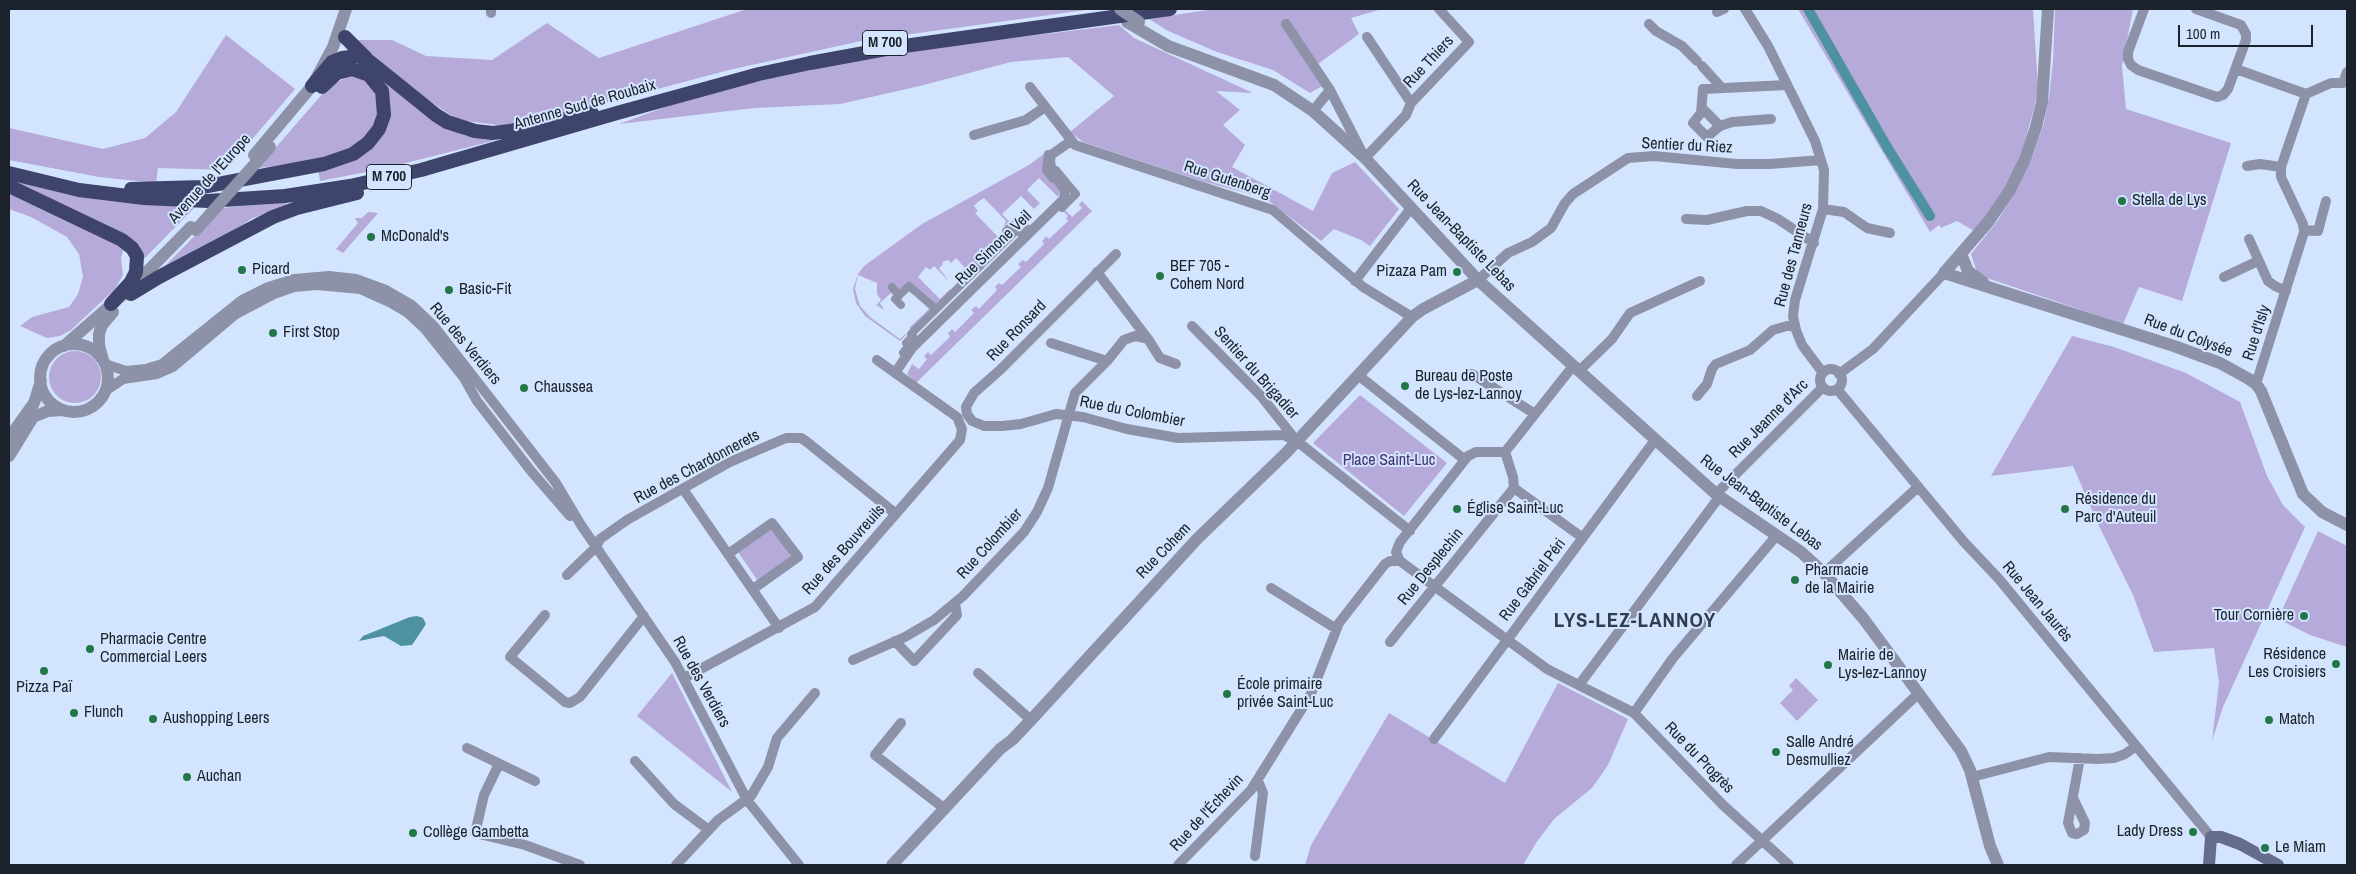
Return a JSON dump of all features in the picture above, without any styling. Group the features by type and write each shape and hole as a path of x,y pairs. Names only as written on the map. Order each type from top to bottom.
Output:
{"highway":[{"name":"Antenne Sud de Roubaix","path":"9,173 65,187 128,197 175,200 235,200 285,196 359,184 421,170 496,150 617,113 759,74 810,63 897,47 1170,9"},
{"name":"Antenne Sud de Roubaix","path":"9,166 62,180 115,189 167,194 266,192 326,184 445,157 704,82 828,53 881,43 1130,18"},
{"path":"345,37 355,49 436,115 447,122 475,131 492,133 510,131 562,118 600,112"},
{"path":"317,87 332,62 338,59 353,56 370,61"},
{"path":"115,189 202,187 324,164 353,154 368,143 382,122 384,99 379,85 363,72 347,69 332,76 317,87"},
{"path":"131,294 166,273 273,217 297,208 398,182 496,150"},
{"path":"9,186 122,240 132,248 137,256 136,272 131,282 111,304"}],"main road":[{"path":"2209,865 2212,837 2225,838 2237,842 2278,865"}],"street":[{"name":"Avenue de l'Europe","path":"104,362 99,345 100,329 108,317 270,147 317,87 346,9"},
{"path":"338,59 345,37 350,9"},
{"name":"Rue Jean-Baptiste Lebas","path":"1108,9 1174,41 1270,74 1298,90 1315,108 1345,131 1365,158 1478,280 1718,495 1777,535 1824,573 1846,596 1957,745 1972,777 1990,846 1998,865"},
{"name":"Rue Jean-Baptiste Lebas","path":"1120,9 1130,18"},
{"name":"Rue Thiers","path":"1365,158 1406,115 1411,103 1469,42 1439,9"},
{"name":"Rue des Tanneurs","path":"1746,9 1768,46 1815,141 1821,160 1825,180 1824,209 1795,300 1794,324 1804,349 1823,373"},
{"path":"2039,9 2045,71"},
{"path":"1839,374 1873,349 1944,273 1989,221 2017,176 2036,127 2042,102 2048,9"},
{"path":"2144,9 2127,56 2134,68 2214,97 2226,92 2246,40 2243,28 2196,9"},
{"name":"Rue Jean-Baptiste Lebas","path":"1286,24 1330,90 1365,158"},
{"path":"1648,24 1656,31 1682,46 1722,88"},
{"name":"Rue Thiers","path":"1366,37 1411,103"},
{"path":"2236,70 2306,94 2331,83 2345,83 2347,72"},
{"path":"1771,119 1732,122 1720,126 1707,137 1693,122 1701,113 1703,89 1787,85"},
{"name":"Avenue de l'Europe","path":"64,346 135,284 193,228 254,155 317,87"},
{"path":"1006,231 1012,225 1022,235 1060,196 1059,187 1046,170 1046,159 1049,151 1071,141 1030,87"},
{"path":"1315,108 1330,90"},
{"path":"2306,94 2281,168 2281,177 2304,230 2318,231 2326,201"},
{"path":"974,135 1026,120 1045,107"},
{"path":"1702,108 1720,126"},
{"name":"Rue Gutenberg","path":"1071,141 1272,210 1356,280 1412,317"},
{"name":"Rue Simone Veil","path":"895,373 912,348 1064,199 1065,190 1052,172 1050,161 1051,155 1071,141"},
{"name":"Sentier du Riez","path":"1478,280 1508,253 1532,242 1551,228 1565,203 1574,194 1628,158 1654,156 1770,164 1821,160"},
{"path":"2247,166 2260,164 2281,168"},
{"path":"1356,280 1411,208"},
{"path":"1824,209 1844,212 1867,228 1890,233"},
{"path":"1686,219 1707,220 1747,211 1761,211 1778,219 1814,242"},
{"path":"905,359 901,356 909,345 906,343 913,336 911,334 1017,230"},
{"name":"Rue d'Isly","path":"2256,384 2304,230"},
{"name":"Rue d'Isly","path":"2249,239 2258,261 2271,284 2286,291"},
{"name":"Rue Ronsard","path":"963,417 968,402 974,393 1000,370 1116,254"},
{"name":"Rue du Colysée","path":"1961,254 1964,264 1974,278 1996,289"},
{"path":"2224,276 2258,261"},
{"path":"1097,272 1148,339 1160,358 1176,364"},
{"name":"Rue du Colysée","path":"1944,273 2197,354 2220,363 2256,384"},
{"name":"Rue des Verdiers","path":"104,362 126,370 146,369 162,364 236,304 258,292 285,281 329,276 356,279 372,284 412,305 434,326 556,483 587,535"},
{"name":"Rue Cohem","path":"892,865 1001,748 1012,740 1031,720 1197,538 1297,442 1412,317 1423,309 1478,280"},
{"path":"1505,452 1535,414 1576,368 1612,339 1630,312 1700,281"},
{"name":"Rue des Verdiers","path":"105,391 123,379 157,374 173,367 236,314 274,294 294,287 318,285 360,289 408,313 424,328 464,378 477,401 530,471 596,547 684,678 747,800 799,865"},
{"path":"901,305 895,299 909,286 936,310"},
{"path":"892,287 899,296"},
{"path":"1697,396 1707,384 1712,369 1716,364 1750,350 1773,330 1794,324"},
{"name":"Sentier du Brigadier","path":"1192,326 1261,396 1297,442"},
{"path":"1068,415 1078,388 1106,361 1124,340 1135,336 1148,339"},
{"name":"Rue Ronsard","path":"1051,343 1106,361"},
{"path":"9,438 34,403 46,359 54,351 64,346 75,344 86,346 96,352 104,362 108,380 100,400 91,407 76,412 65,410 48,411 33,418 9,456"},
{"name":"Rue du Colombier","path":"877,360 952,412 976,424 1002,426 1021,424 1049,414 1068,415 1170,437 1279,434 1297,442"},
{"path":"1830,370 1839,374 1841,383 1836,389 1829,391 1823,387 1820,380 1823,373 1830,370"},
{"path":"1472,374 1535,414"},
{"path":"1358,375 1465,460"},
{"path":"41,381 44,392 50,401 65,410"},
{"path":"2256,384 2303,494 2322,512 2347,525"},
{"name":"Rue Jeanne d'Arc","path":"1579,685 1718,495 1823,387"},
{"name":"Rue Jean Jaurès","path":"1836,389 2023,608 2135,747 2212,837"},
{"name":"Rue Colombier","path":"853,660 866,652 895,641 930,623 955,603 1024,532 1037,512 1054,470 1068,415"},
{"name":"Rue des Bouvreuils","path":"684,678 808,612 821,601 960,440 963,417"},
{"name":"Rue des Chardonnerets","path":"567,575 596,547 600,538 627,520 730,462 786,438 794,437 807,442 896,514"},
{"name":"Rue Gabriel Péri","path":"1434,739 1655,440"},
{"path":"1297,442 1410,531"},
{"path":"1434,587 1400,561 1397,548 1465,460 1476,452 1505,452"},
{"path":"1505,452 1513,477 1514,488 1583,538"},
{"path":"1824,573 1918,487"},
{"name":"Rue Desplechin","path":"1390,642 1514,488"},
{"path":"683,489 779,628"},
{"path":"728,554 772,523 798,557 752,589"},
{"path":"1634,713 1673,658 1777,535"},
{"name":"Rue de l'Échevin","path":"1178,865 1244,798 1258,781 1311,694 1335,628 1385,564 1390,561 1400,561"},
{"name":"Rue du Progrès","path":"1434,587 1547,669 1634,713 1728,809 1789,865"},
{"path":"1271,588 1335,628"},
{"name":"Rue Colombier","path":"895,641 914,661 957,615 955,603"},
{"path":"545,615 510,657 565,702 570,703 580,697 644,616"},
{"path":"978,673 1031,720"},
{"path":"676,865 721,817 747,800 768,767 777,738 815,693"},
{"path":"1736,865 1919,693"},
{"path":"901,723 875,755 945,809"},
{"path":"1972,777 2049,757 2114,758 2125,754 2135,747"},
{"path":"467,748 535,781"},
{"path":"2073,798 2080,758"},
{"path":"635,761 674,804 709,830"},
{"path":"499,764 484,795 475,833 525,845 580,865"},
{"path":"1255,856 1263,793 1258,781"}],"green space":[{"path":"747,9 1093,9 861,41 729,70 590,107 506,126 457,120 419,93 355,40 392,40 426,56 492,60 547,23 599,58"},
{"path":"1214,9 1382,9 1351,18 1359,34 1318,64 1328,83 1310,93 1273,70 1217,52 1168,31 1149,19"},
{"path":"1798,9 2033,9 2038,88 2034,108 2023,148 2011,177 1995,205 1974,231 1957,221 1941,228 1939,225 1930,232"},
{"name":"Stella de Lys","path":"2055,9 2133,9 2122,66 2126,109 2231,143 2182,301 2139,287 2123,324 1978,275 1971,254 1998,220 2014,194 2033,155 2044,123 2053,62"},
{"path":"1119,25 1134,38 1253,93 1216,91 1240,110 1223,125 1245,145 1232,167 1313,211 1332,173 1355,162 1399,209 1370,246 1361,240 1334,229 1321,241 1265,198 1205,182 1083,142 1070,132 1114,96 1068,57 1011,62 920,86 840,104 754,108 619,124 698,95 825,66 930,48"},
{"path":"226,35 295,89 226,170 158,168 156,183 99,177 9,160 9,128 103,149 145,138 176,112"},
{"path":"355,74 366,79 372,86 378,104 378,114 368,136 339,155 258,168 330,85"},
{"path":"379,76 452,129 466,136 493,136 493,141 382,169 320,181 318,170 333,167 390,116 390,103"},
{"path":"1049,150 1045,156 1060,191 1058,197 1039,178 1027,190 1040,203 1034,209 1021,196 1002,214 1012,224 1007,223 1003,227 1006,221 984,198 978,202 974,206 978,211 975,213 1000,239 1003,236 1006,240 977,265 973,261 963,271 967,275 957,287 955,285 964,276 960,272 965,268 956,258 951,263 948,260 942,262 943,264 939,268 949,281 934,266 930,270 926,267 918,277 940,299 950,289 953,292 911,330 909,328 929,309 908,288 891,293 880,303 884,310 876,305 881,300 877,294 877,283 858,275 855,289 860,306 870,317 900,339 905,334 900,341 865,316 856,303 853,289 858,274 864,266 922,224 1029,165"},
{"path":"19,181 196,206 143,260 18,184"},
{"path":"9,191 124,248 121,258 123,275 115,289 71,330 60,336 47,338 20,326 32,317 69,307 78,294 83,277 79,254 67,237 31,217 9,209"},
{"path":"1082,201 1092,211 916,383 907,374 912,364 919,369 927,359 924,356 928,352 931,355 950,337 948,333 952,329 955,332 974,313 971,310 976,306 979,309 997,290 995,287 999,283 1002,285 1021,267 1018,264 1023,260 1026,262 1044,244 1042,241 1046,236 1049,239 1068,221 1066,218 1068,216 1062,210 1063,208 1072,217 1082,208 1079,205"},
{"path":"285,202 287,205 251,219 234,231 162,269 222,208"},
{"path":"368,212 378,213 343,253 336,249 358,223 355,218 362,218"},
{"path":"2072,336 2114,347 2186,373 2240,402 2267,476 2283,505 2305,527 2223,707 2212,741 2219,682 2214,648 2154,652 2133,595 2099,526 2073,466 1991,476"},
{"path":"70,351 80,351 94,358 101,372 101,382 94,396 80,403 70,403 60,399 53,392 49,382 49,372 53,362 60,355"},
{"name":"Place Saint-Luc","path":"1360,395 1447,463 1404,516 1313,443"},
{"path":"769,530 774,530 791,554 790,559 758,581 738,552"},
{"path":"2318,531 2347,546 2347,647 2310,635 2278,619"},
{"path":"672,673 732,792 637,716"},
{"path":"1796,678 1818,700 1797,721 1780,703 1793,690 1789,686"},
{"path":"1558,683 1628,719 1608,765 1592,788 1554,819 1536,843 1523,865 1305,865 1311,845 1389,713 1505,783"}],"shaded area":[{"path":"417,616 423,618 426,624 412,645 401,646 384,636 359,641 363,636"}],"waterway":[{"path":"1808,9 1887,147 1930,216"}],"place":[{"name":"Stella de Lys","path":"2122,201"},
{"name":"McDonald's","path":"371,237"},
{"name":"Picard","path":"242,270"},
{"name":"Pizaza Pam","path":"1457,272"},
{"name":"BEF 705 - Cohem Nord","path":"1160,276"},
{"name":"Basic-Fit","path":"449,290"},
{"name":"First Stop","path":"273,333"},
{"name":"Bureau de Poste de Lys-lez-Lannoy","path":"1405,386"},
{"name":"Chaussea","path":"524,388"},
{"name":"Église Saint-Luc","path":"1457,509"},
{"name":"Résidence du Parc d'Auteuil","path":"2065,509"},
{"name":"Pharmacie de la Mairie","path":"1795,580"},
{"name":"Tour Cornière","path":"2304,616"},
{"name":"Pharmacie Centre Commercial Leers","path":"90,649"},
{"name":"Résidence Les Croisiers","path":"2336,664"},
{"name":"Mairie de Lys-lez-Lannoy","path":"1828,665"},
{"name":"Pizza Paï","path":"44,671"},
{"name":"École primaire privée Saint-Luc","path":"1227,694"},
{"name":"Flunch","path":"74,713"},
{"name":"Aushopping Leers","path":"153,719"},
{"name":"Match","path":"2269,720"},
{"name":"Salle André Desmulliez","path":"1776,752"},
{"name":"Auchan","path":"187,777"},
{"name":"Lady Dress","path":"2193,832"},
{"name":"Collège Gambetta","path":"413,833"},
{"name":"Le Miam","path":"2265,848"}],"district":[{"name":"LYS-LEZ-LANNOY","path":"1635,621"}]}
